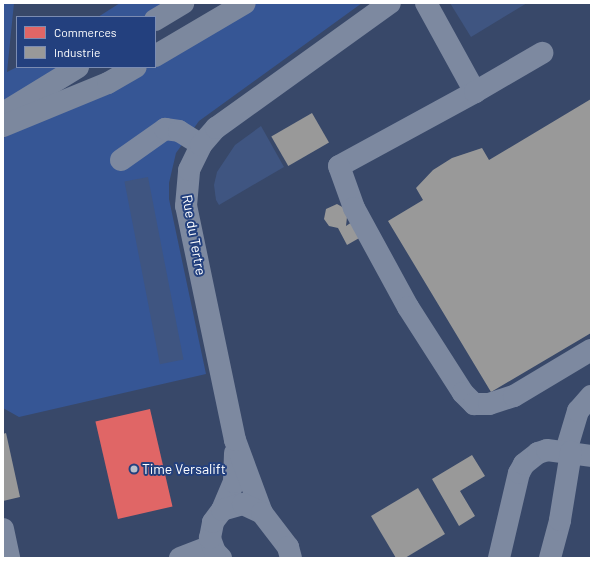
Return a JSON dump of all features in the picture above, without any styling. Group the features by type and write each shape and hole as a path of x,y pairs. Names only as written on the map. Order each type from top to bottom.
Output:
{"main road":[{"path":"156,19 183,3"},
{"path":"156,55 245,3"},
{"path":"3,113 76,68"},
{"path":"3,126 108,83 134,68"}],"street":[{"name":"Rue du Tertre","path":"262,513 235,440 186,206 190,170 201,145 216,128 390,3"},
{"path":"426,3 475,92"},
{"path":"542,53 475,92 339,166 354,208 408,307 463,393 474,404 489,404 514,396 591,350"},
{"path":"121,160 165,129 179,131 201,145"},
{"path":"550,558 576,453 578,411 591,396"},
{"name":"Rue du Tertre","path":"216,552 210,530 213,522 222,510 234,482 235,440"},
{"path":"499,558 519,473 524,464 538,452 547,450 576,453"},
{"path":"222,510 243,504 262,513 288,547 290,558"},
{"path":"3,529 8,558"},
{"path":"180,558 216,552"}],"shaded area":[{"path":"3,3 14,3 7,72 16,68 64,68 3,103"},
{"path":"120,3 170,3 150,16 100,16"},
{"path":"249,3 362,3 199,121 176,153 169,183 169,199 206,374 19,417 3,408 3,138 147,68 156,68 156,62"},
{"path":"450,3 527,3 471,37"},
{"path":"261,126 284,167 219,205 216,200 214,185 217,172 235,145"},
{"path":"148,177 183,360 160,364 124,182"}],"building: Commerces":[{"path":"150,409 172,506 118,519 95,422"}],"building: Industrie":[{"path":"591,99 591,333 491,392 388,221 423,200 416,188 433,170 452,158 482,148 489,160"},
{"path":"312,113 329,142 288,166 271,136"},
{"path":"337,204 344,208 347,217 346,226 352,222 361,237 347,245 338,228 329,226 324,219 326,209"},
{"path":"6,433 20,497 3,501 3,434"},
{"path":"472,455 485,476 460,491 475,516 459,526 432,479"},
{"path":"418,488 445,534 405,558 396,558 371,516"}],"place":[{"name":"Time Versalift","path":"134,469"}]}
